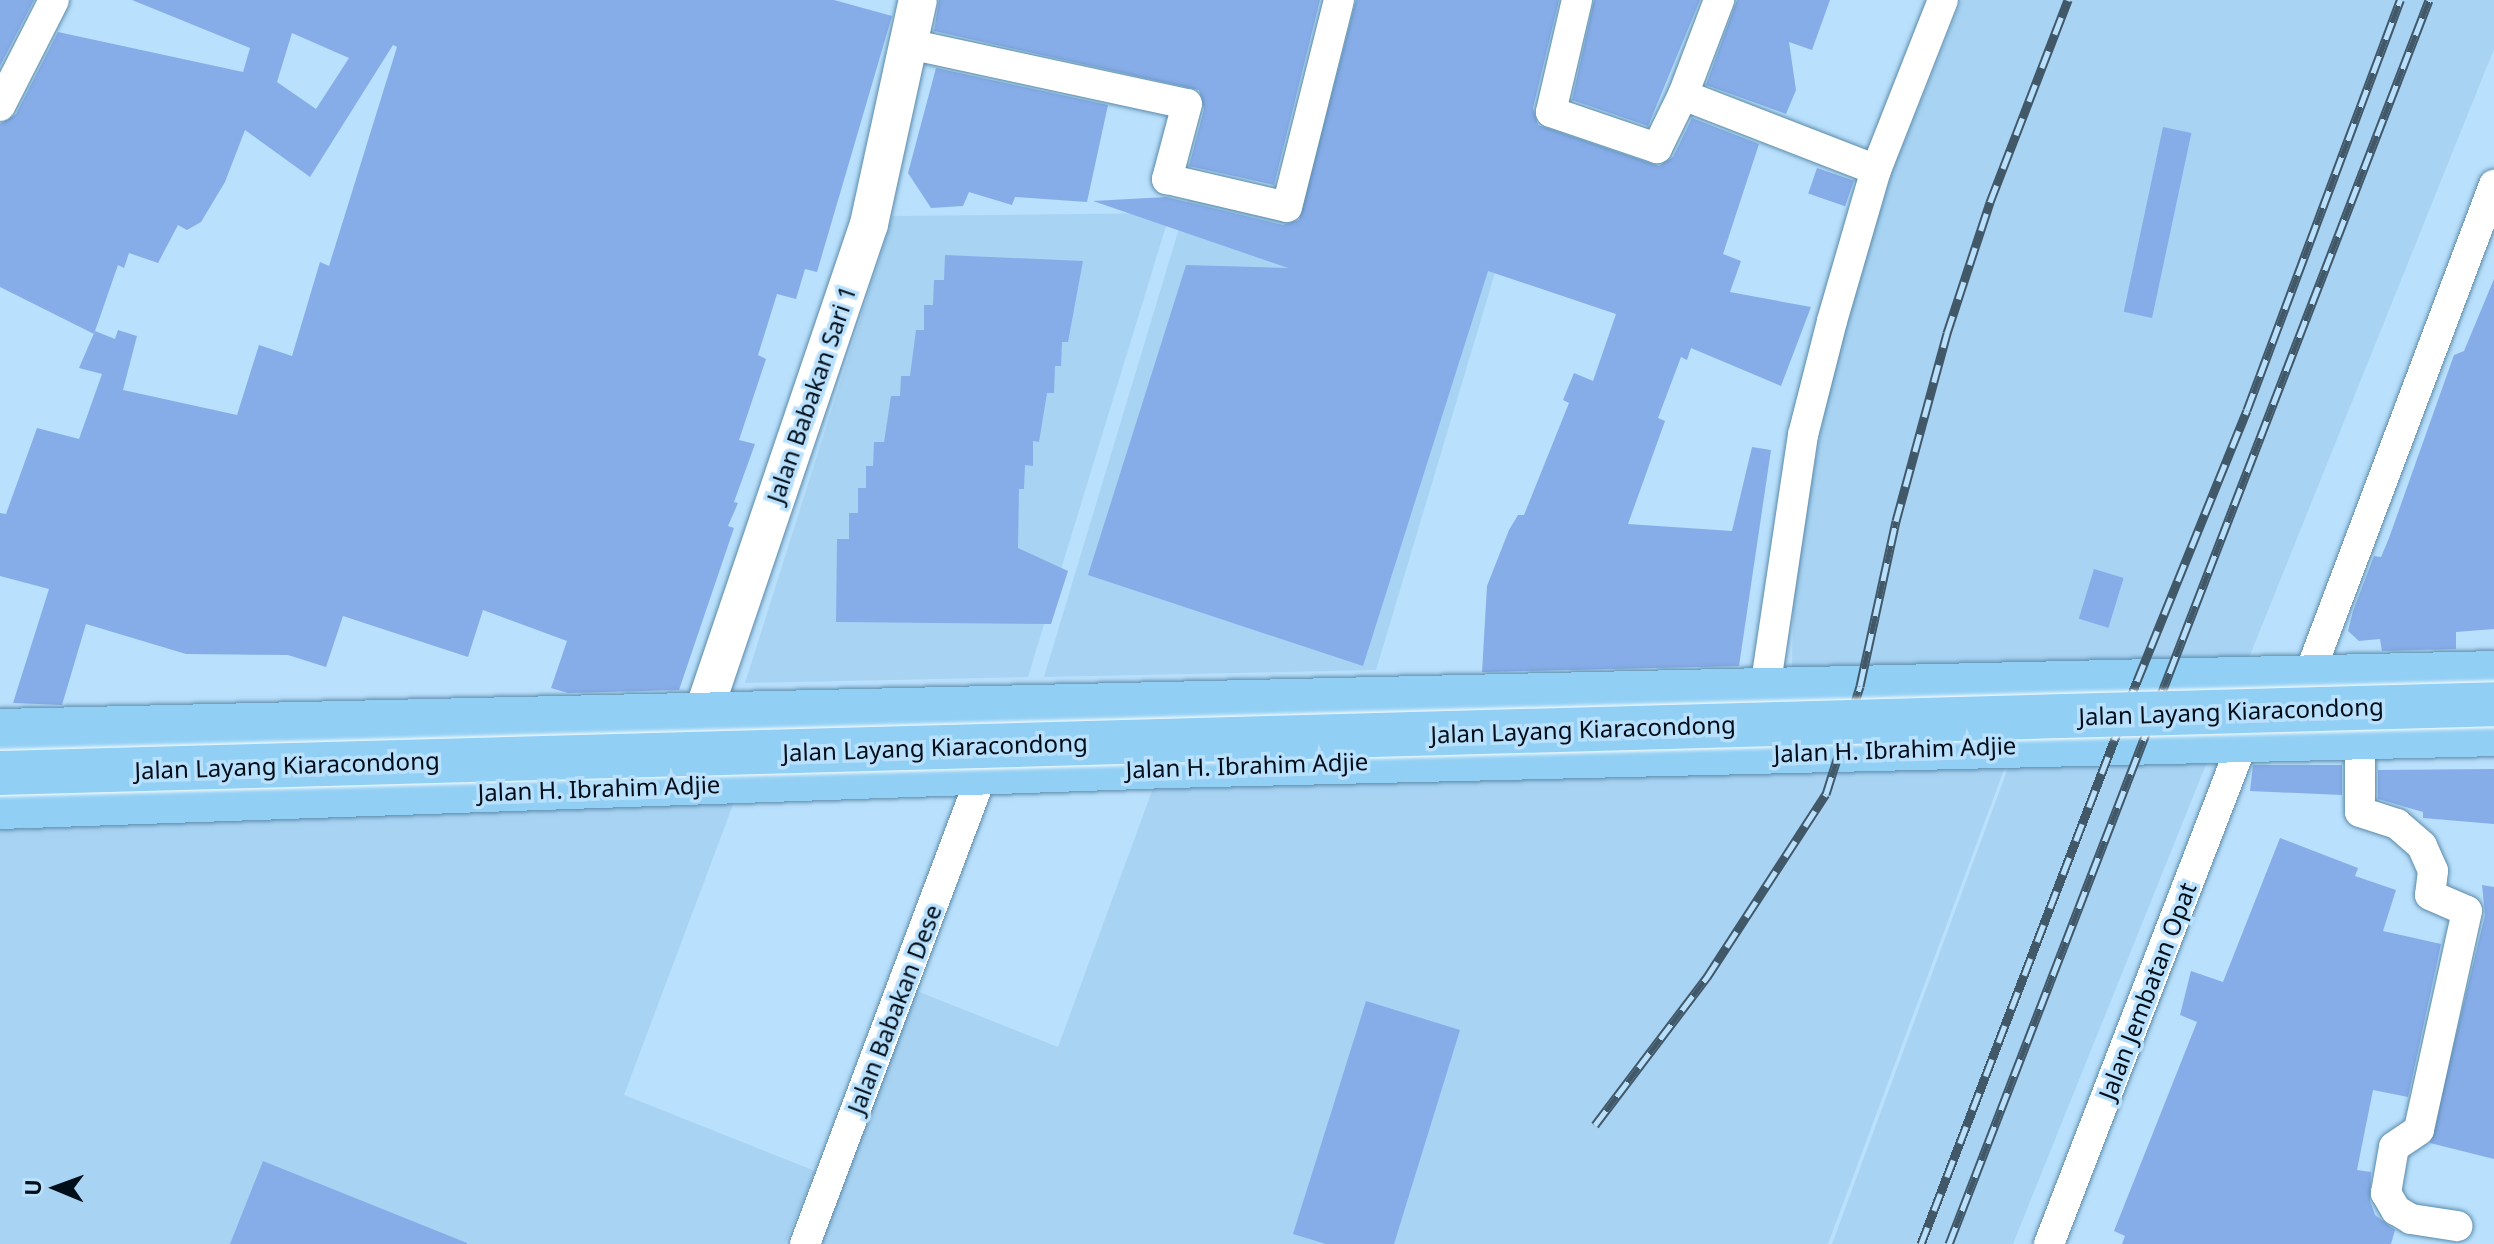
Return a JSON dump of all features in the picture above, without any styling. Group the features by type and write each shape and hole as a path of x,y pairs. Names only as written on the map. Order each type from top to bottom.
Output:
{"main road":[{"path":"0,731 1912,684 2494,673"},
{"path":"1911,749 1912,684"},
{"path":"1296,701 1299,763"},
{"name":"Jalan Layang Kiaracondong","path":"0,773 2494,704"},
{"name":"Jalan H. Ibrahim Adjie","path":"0,807 1299,763 2494,734"}],"street":[{"path":"0,106 54,0"},
{"name":"Jalan Babakan Sari 1","path":"704,785 702,716 869,224 918,0"},
{"path":"909,44 1078,85 1187,104 1167,179 1287,207 1339,0"},
{"path":"1577,0 1550,107 1556,118 1657,148 1683,95 1719,0"},
{"path":"1765,689 1803,435 1876,170 1943,0"},
{"path":"1683,95 1876,170"},
{"path":"2309,675 2494,185"},
{"path":"2360,735 2360,812 2397,824 2422,846 2433,871 2430,895 2467,911 2419,1130 2394,1147 2386,1193 2396,1210 2411,1219 2457,1226"},
{"name":"Jalan Jembatan Opat","path":"2049,1244 2244,739"},
{"name":"Jalan Babakan Dese","path":"805,1244 982,774"}],"shaded area":[{"path":"1962,0 2494,0 2494,49 2013,1244 1832,1244 2011,760 2084,662 1792,667 1794,572 1836,353 1892,173"},
{"path":"1190,192 1289,218 1286,248 1518,196 1376,670 1044,677"},
{"path":"1170,213 1028,677 745,683 893,216"},
{"path":"2005,767 1828,1244 816,1244 914,990 1058,1047 1159,772"},
{"path":"746,770 624,1095 815,1171 785,1244 0,1244 0,804"}],"building":[{"path":"0,0 34,0 0,66"},
{"path":"132,0 834,0 892,16 817,272 805,269 796,299 777,294 758,355 766,359 739,440 755,444 728,526 734,528 679,690 568,693 551,688 567,641 483,610 468,657 343,616 326,667 288,655 186,654 86,624 62,705 13,703 49,589 0,576 0,513 6,514 37,428 79,439 102,374 79,368 94,334 0,287 0,124 16,114 58,32 243,72 250,48","holes":["292,33 349,58 316,109 277,82","393,45 397,47 329,266 320,262 292,356 259,345 237,415 123,390 137,336 118,330 115,339 95,331 118,265 124,268 129,253 158,263 178,225 187,230 201,222 225,182 245,130 310,177"]},
{"path":"939,0 1320,0 1274,185 1189,166 1204,109 1199,90 934,31"},
{"path":"1356,0 1559,0 1533,108 1538,125 1659,166 1673,157 1692,118 1759,144 1723,254 1741,261 1730,292 1811,307 1781,386 1691,348 1687,360 1681,357 1658,418 1665,421 1628,524 1732,531 1752,447 1771,450 1739,666 1482,672 1487,586 1509,530 1518,515 1524,515 1569,403 1563,400 1574,373 1593,381 1616,314 1488,271 1363,666 1088,575 1186,265 1288,268 1093,201 1166,197 1283,225 1299,220"},
{"path":"1594,0 1700,0 1648,126 1572,100"},
{"path":"1737,0 1830,0 1812,50 1789,42 1796,90 1786,114 1706,85"},
{"path":"936,68 1108,105 1087,202 1015,197 1012,205 969,192 963,206 931,208 908,173"},
{"path":"2163,127 2191,133 2152,318 2124,312"},
{"path":"1817,168 1854,181 1845,206 1808,194"},
{"path":"945,255 1083,261 1068,342 1062,342 1061,366 1055,366 1054,393 1047,393 1039,442 1033,441 1033,466 1025,465 1024,489 1019,489 1018,548 1068,571 1051,624 836,622 837,539 849,539 849,513 858,513 858,488 866,488 866,466 873,466 874,442 884,442 891,396 900,396 901,376 910,376 916,330 924,330 924,305 933,305 934,280 944,280"},
{"path":"2494,279 2494,629 2456,632 2456,649 2382,651 2380,639 2359,641 2348,631 2353,611 2374,556 2381,557 2389,538 2454,355 2464,351"},
{"path":"2094,569 2124,578 2108,628 2079,619"},
{"path":"2253,765 2342,765 2342,795 2250,791"},
{"path":"2494,769 2494,824 2423,818 2423,812 2378,799 2378,770"},
{"path":"2280,838 2358,868 2355,876 2396,890 2383,931 2441,944 2408,1097 2373,1090 2357,1170 2371,1172 2370,1201 2375,1215 2395,1230 2391,1244 2122,1244 2125,1236 2114,1231 2197,1022 2180,1015 2191,971 2223,982"},
{"path":"2482,885 2494,887 2494,1159 2430,1143 2485,915"},
{"path":"1366,1001 1460,1030 1394,1244 1326,1244 1293,1234"},
{"path":"263,1161 467,1243 467,1244 230,1244"}],"railway":[{"path":"1595,1125 1707,977 1826,794 1860,686 1896,521 1947,333 1990,202 2068,0"},
{"path":"1921,1244 2137,681 2247,410 2400,0"},
{"path":"1949,1244 2429,0"}]}
